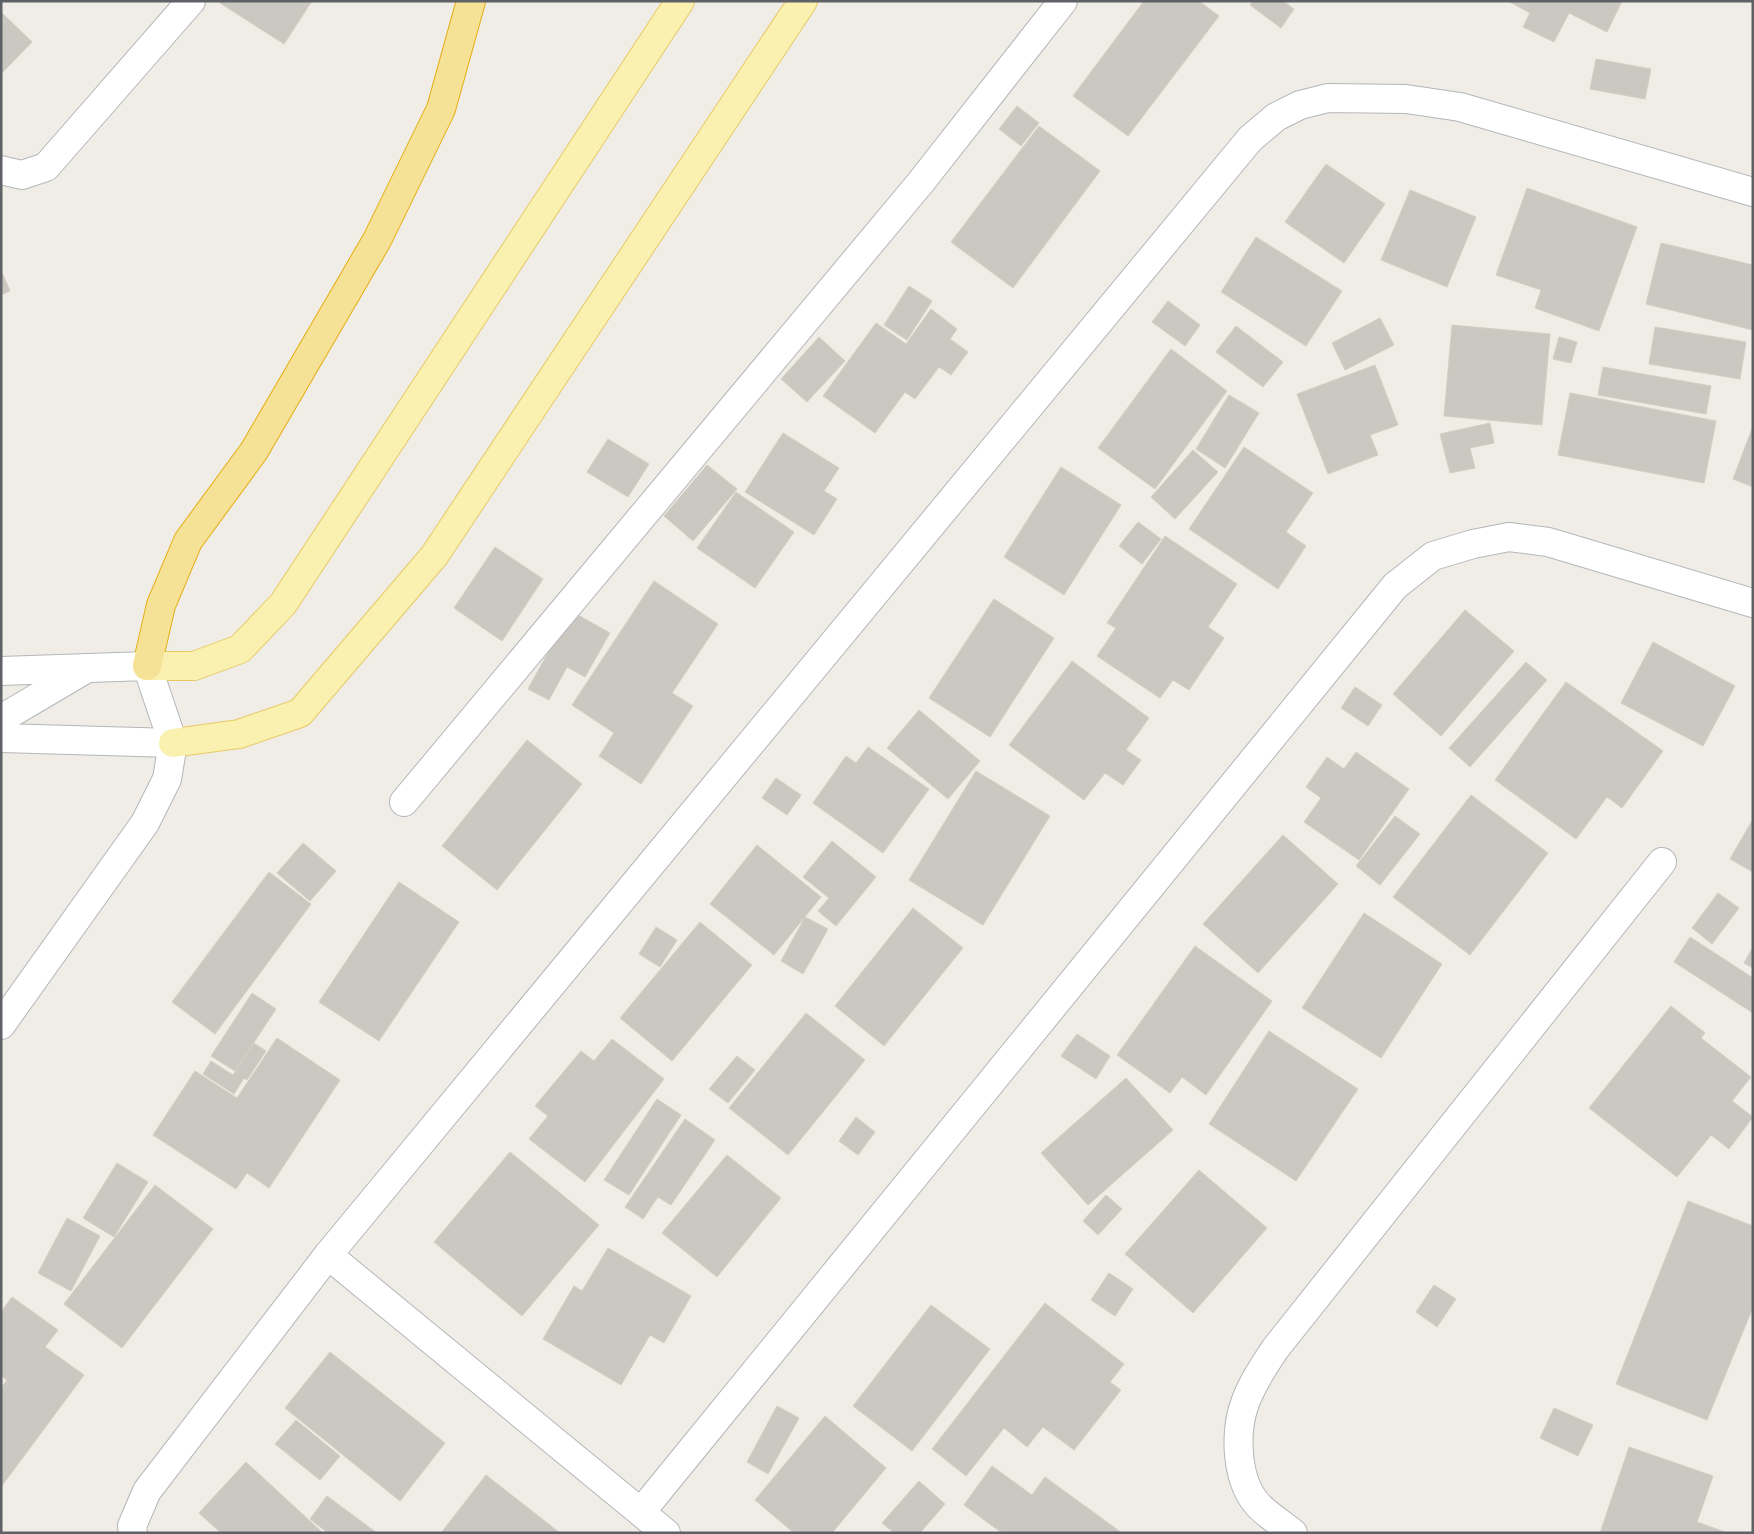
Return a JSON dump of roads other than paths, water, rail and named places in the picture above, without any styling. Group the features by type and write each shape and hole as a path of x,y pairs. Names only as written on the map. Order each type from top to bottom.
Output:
{"highway":[{"path":"147,666 160,605 188,541 254,451 381,232 441,109 471,1"}],"main road":[{"path":"147,666 194,666 240,649 283,604 680,1"},
{"path":"173,743 239,734 300,713 434,556 802,1"}],"street":[{"path":"1,170 22,175 46,167 191,1"},
{"path":"404,802 915,190 1064,1"},
{"path":"132,1533 132,1526 147,1491 328,1255 1244,146 1276,117 1300,105 1328,98 1406,99 1460,107 1753,192"},
{"path":"641,1512 1395,586 1433,556 1473,544 1509,537 1548,542 1753,603"},
{"path":"1,671 147,666 173,743 167,779 145,823 1,1025"},
{"path":"1,719 87,668"},
{"path":"1,738 173,743"},
{"path":"1293,1533 1259,1506 1246,1485 1240,1456 1240,1428 1245,1404 1256,1380 1275,1348 1662,862"},
{"path":"328,1255 666,1533"}]}
